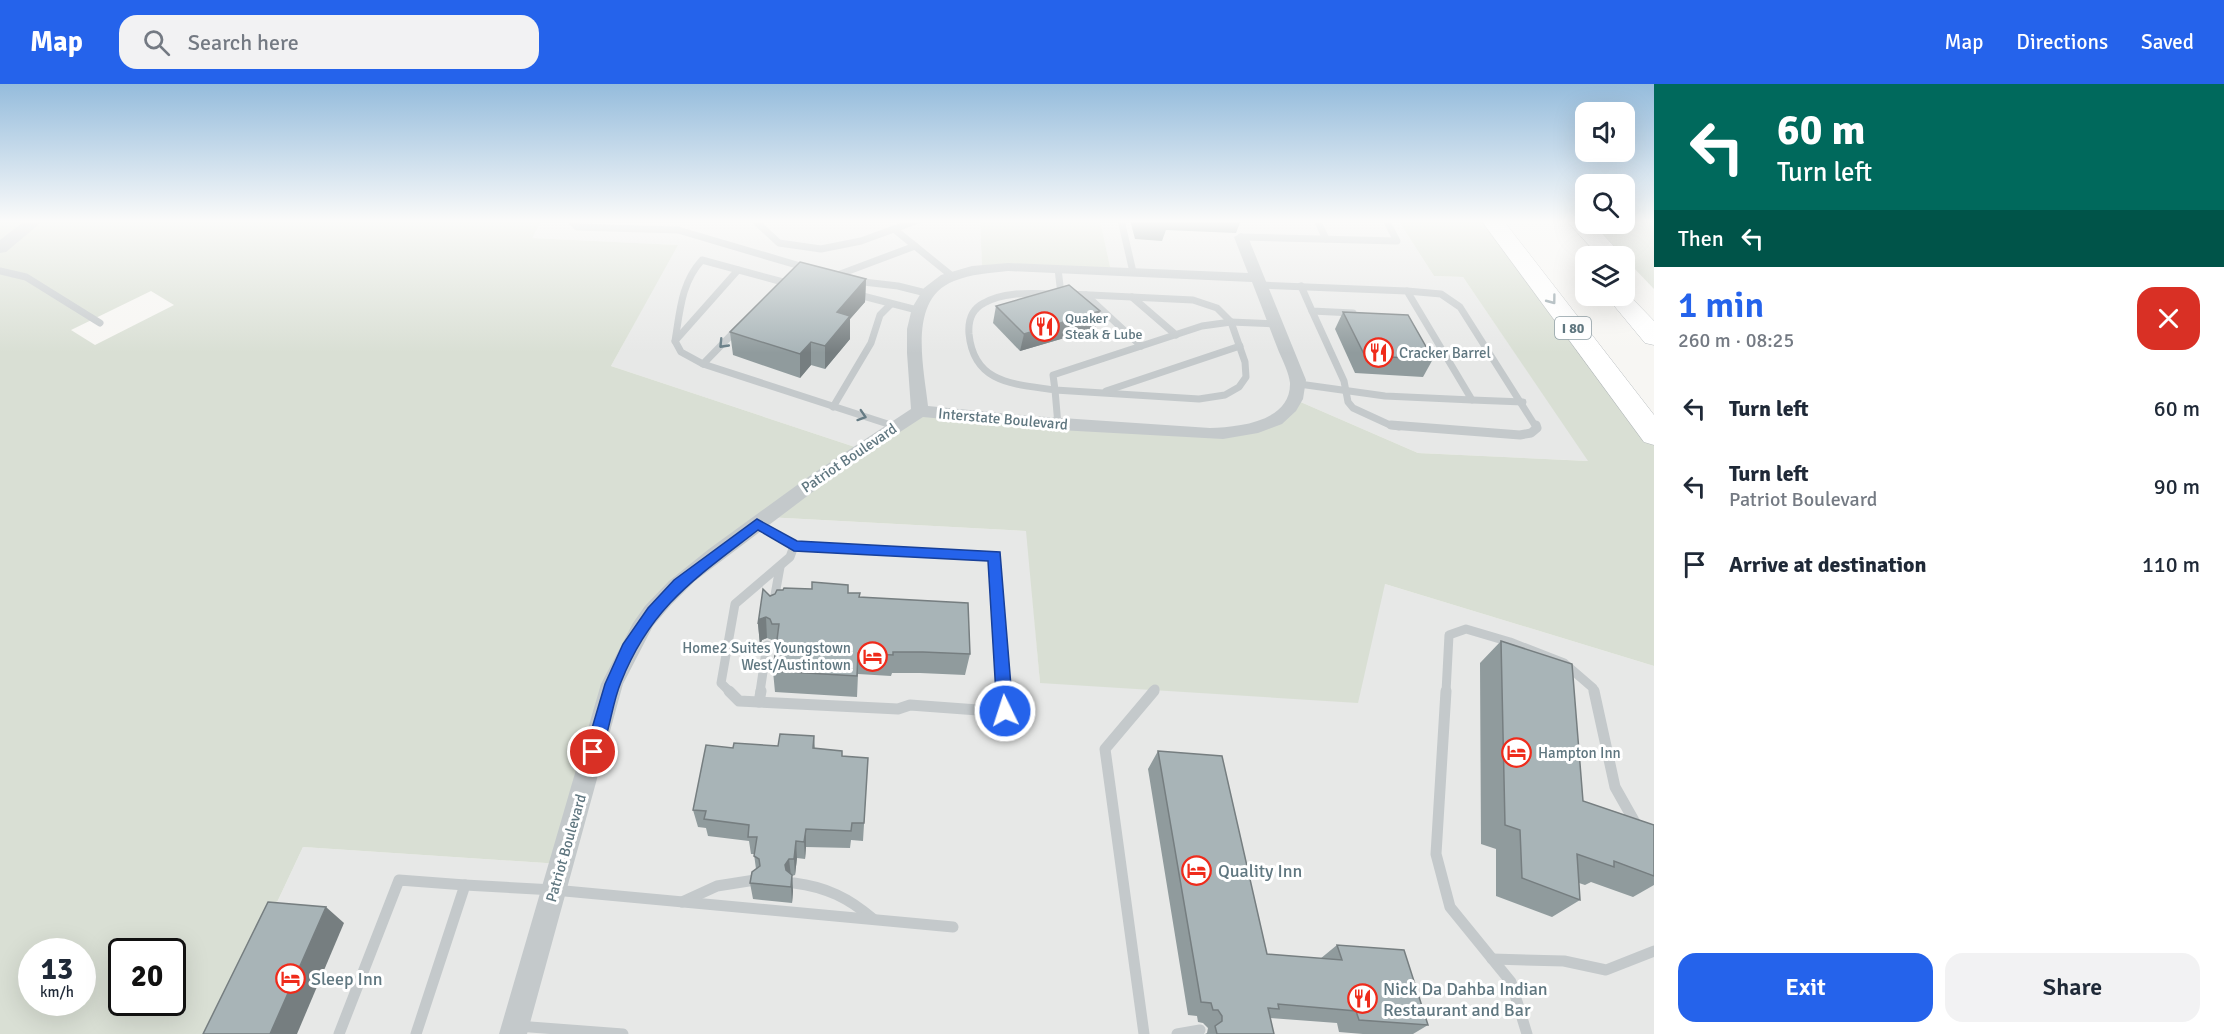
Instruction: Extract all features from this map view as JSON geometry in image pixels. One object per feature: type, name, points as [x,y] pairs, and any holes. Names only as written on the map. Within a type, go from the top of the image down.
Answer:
[{"type":"highway","name":"I 80","points":[[1525,264],[1654,435]]},
{"type":"highway","points":[[1635,293],[1654,303]]},
{"type":"highway","points":[[1635,304],[1654,337]]},
{"type":"street","points":[[1252,264],[1296,370],[1299,384]]},
{"type":"street","name":"Interstate Boulevard","points":[[1258,281],[1133,272],[994,267],[952,276],[937,283],[926,293],[917,310],[915,354],[920,411],[1058,425],[1211,434],[1251,430],[1282,416],[1296,400],[1299,384]]},
{"type":"street","name":"Patriot Boulevard","points":[[514,1030],[612,684],[628,649],[653,612],[679,584],[858,448],[920,411]]},
{"type":"lane","points":[[697,264],[691,270],[683,292],[675,341],[681,352],[704,364],[894,426]]},
{"type":"lane","points":[[718,264],[786,279],[775,291]]},
{"type":"lane","points":[[796,264],[812,269]]},
{"type":"lane","points":[[835,276],[866,264]]},
{"type":"lane","points":[[938,264],[952,276]]},
{"type":"lane","points":[[1131,264],[1133,272]]},
{"type":"lane","points":[[1058,269],[1061,294]]},
{"type":"lane","points":[[675,341],[738,270]]},
{"type":"lane","points":[[0,271],[26,277],[100,323]]},
{"type":"lane","points":[[824,272],[862,284],[898,286],[926,293]]},
{"type":"lane","points":[[1258,281],[1301,286],[1434,292],[1454,301],[1523,402],[1537,428],[1531,433],[1520,435],[1401,427],[1390,425],[1353,408],[1348,402],[1344,381],[1301,286]]},
{"type":"lane","points":[[1407,291],[1472,400]]},
{"type":"lane","points":[[846,292],[917,310]]},
{"type":"lane","points":[[1086,295],[1142,346]]},
{"type":"lane","points":[[1086,295],[1206,303],[1225,314],[1231,322],[1245,362],[1246,376],[1239,387],[1225,395],[1199,399],[1055,390],[1004,381],[990,376],[982,369],[975,358],[969,339],[969,320],[973,309],[984,301],[998,297],[1086,295]]},
{"type":"lane","points":[[1132,297],[1176,335]]},
{"type":"lane","points":[[833,406],[871,343],[880,315],[891,304]]},
{"type":"lane","points":[[1312,311],[1367,314]]},
{"type":"lane","points":[[1411,315],[1422,316]]},
{"type":"lane","points":[[1058,425],[1053,375],[1217,322],[1276,324]]},
{"type":"lane","points":[[704,364],[743,323]]},
{"type":"lane","points":[[1102,393],[1240,346]]},
{"type":"lane","points":[[1299,384],[1384,396],[1523,402]]},
{"type":"lane","points":[[757,524],[794,546],[995,556],[1005,711],[910,705],[898,709],[739,701],[721,683],[735,604],[780,567],[790,557],[794,546]]},
{"type":"lane","points":[[772,611],[780,567]]},
{"type":"lane","points":[[1527,1034],[1511,982],[1450,907],[1436,854],[1449,635],[1466,629],[1510,642],[1564,663],[1593,688],[1615,787],[1642,835]]},
{"type":"lane","points":[[759,702],[767,645]]},
{"type":"lane","points":[[1144,1034],[1105,749],[1155,689]]},
{"type":"lane","points":[[339,1034],[399,880],[554,890],[953,927]]},
{"type":"lane","points":[[682,902],[712,886],[730,881],[755,880]]},
{"type":"lane","points":[[794,883],[822,887],[840,894],[855,902],[873,920]]},
{"type":"lane","points":[[416,1034],[465,885]]},
{"type":"lane","points":[[1492,959],[1564,961],[1606,970],[1654,951]]},
{"type":"lane","points":[[514,1030],[623,1034]]},
{"type":"lane","points":[[1177,1034],[1200,1030]]},
{"type":"shaded area","points":[[0,264],[667,264],[611,366],[858,448],[920,411],[1013,422],[1251,430],[1296,400],[1418,453],[1588,461],[1463,277],[1434,276],[1426,264],[1525,264],[1654,435],[1654,666],[1385,584],[1358,703],[1040,683],[1026,531],[766,517],[638,632],[561,864],[303,847],[215,1034],[0,1034]],"holes":[[[151,291],[174,305],[95,345],[71,330]]]},
{"type":"shaded area","points":[[666,264],[982,264],[982,268],[1111,271],[1110,264],[1426,264],[1434,276],[1463,277],[1589,461],[1418,453],[1296,400],[1251,430],[858,448],[611,366]]},
{"type":"shaded area","points":[[982,264],[1110,264],[1111,271],[982,268]]},
{"type":"shaded area","points":[[1635,264],[1654,264],[1654,289],[1635,269]]},
{"type":"shaded area","points":[[766,517],[1027,531],[1040,683],[1385,584],[1654,666],[1654,1034],[215,1034],[303,847],[561,864],[638,632]]},
{"type":"building","points":[[798,264],[809,264],[866,279],[837,312],[850,316],[825,346],[811,342],[800,354],[730,332]]},
{"type":"building","points":[[1069,285],[1100,311],[1024,334],[996,306]]},
{"type":"building","points":[[1343,312],[1408,315],[1433,359],[1365,356]]},
{"type":"building","name":"Home2 Suites Youngstown West/Austintown","points":[[812,582],[848,585],[848,593],[860,593],[859,597],[968,603],[970,654],[858,653],[857,676],[773,671],[779,624],[772,624],[766,617],[760,619],[758,624],[763,589],[770,596],[784,588],[812,589]]},
{"type":"building","points":[[1501,641],[1572,664],[1583,801],[1654,825],[1654,876],[1614,861],[1614,867],[1577,854],[1580,900],[1522,878],[1520,830],[1505,825]]},
{"type":"building","points":[[780,734],[814,736],[813,748],[842,751],[842,756],[868,758],[864,823],[852,823],[851,831],[806,829],[804,842],[796,841],[794,859],[789,859],[785,865],[786,870],[792,875],[791,887],[750,883],[752,872],[760,866],[759,859],[754,856],[757,837],[748,837],[749,825],[704,819],[706,811],[693,810],[706,745],[733,748],[734,743],[778,746]]},
{"type":"building","points":[[1158,751],[1222,756],[1267,954],[1342,960],[1337,945],[1404,950],[1428,1025],[1359,1020],[1356,1011],[1278,1004],[1279,1009],[1268,1008],[1274,1034],[1217,1034],[1215,1026],[1222,1021],[1222,1016],[1218,1010],[1213,1010],[1211,1003],[1201,1002]]},
{"type":"building","points":[[268,902],[326,907],[270,1034],[203,1034]]},
{"type":"place","name":"Quaker Steak & Lube","points":[[1044,326]]},
{"type":"place","name":"Cracker Barrel","points":[[1378,353]]},
{"type":"place","name":"Home2 Suites Youngstown West/Austintown","points":[[872,657]]},
{"type":"place","name":"Hampton Inn","points":[[1517,753]]},
{"type":"place","name":"Quality Inn","points":[[1197,871]]},
{"type":"place","name":"Sleep Inn","points":[[290,979]]},
{"type":"place","name":"Nick Da Dahba Indian Restaurant and Bar","points":[[1362,999]]},
{"type":"route","points":[[593,752],[612,684],[638,632],[679,584],[757,524],[794,546],[995,556],[1005,711]]}]
